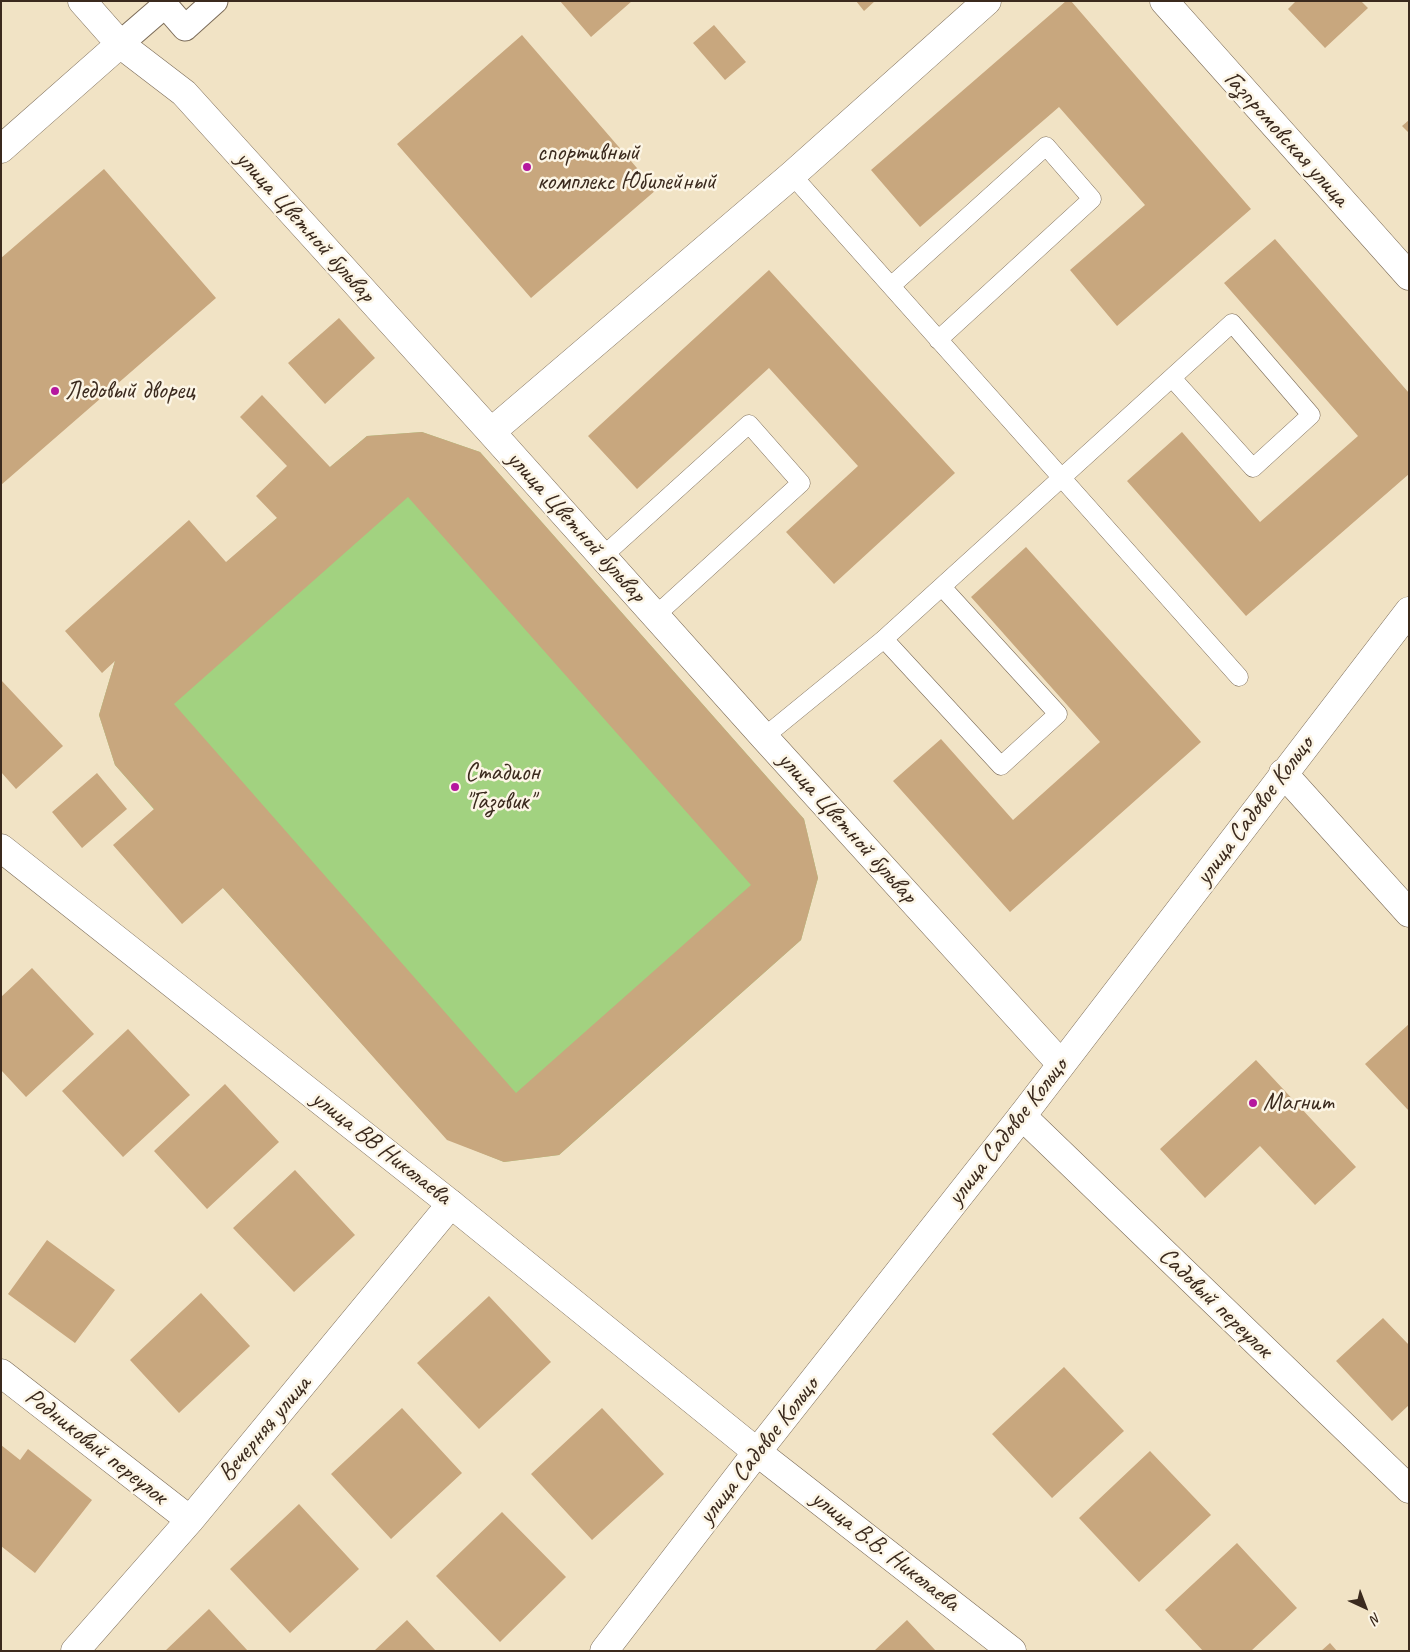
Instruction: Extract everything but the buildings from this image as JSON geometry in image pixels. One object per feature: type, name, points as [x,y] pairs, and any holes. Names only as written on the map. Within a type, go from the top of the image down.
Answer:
[{"type":"street","name":"улица Цветной бульвар","points":[[82,1],[120,44],[184,93],[1061,1064]]},
{"type":"street","points":[[1,149],[165,3],[185,28],[215,1]]},
{"type":"street","points":[[491,432],[792,176],[987,1]]},
{"type":"street","name":"Газпромовская улица","points":[[1164,1],[1409,276]]},
{"type":"street","name":"улица Садовое Кольцо","points":[[604,1651],[757,1452],[1022,1116],[1409,611]]},
{"type":"street","points":[[1283,773],[1409,913]]},
{"type":"street","name":"улица ВВ Николаева","points":[[1,848],[451,1204],[757,1452]]},
{"type":"street","name":"Садовый переулок","points":[[1022,1116],[1409,1489]]},
{"type":"street","name":"Вечерняя улица","points":[[75,1651],[190,1520],[451,1204]]},
{"type":"street","name":"Родниковый переулок","points":[[1,1373],[190,1520]]},
{"type":"street","name":"улица В.В. Николаева","points":[[757,1452],[1012,1651]]},
{"type":"lane","points":[[891,286],[1046,146],[1092,199],[938,340]]},
{"type":"lane","points":[[792,176],[1239,677]]},
{"type":"lane","points":[[764,737],[884,639],[1232,323],[1311,415],[1253,468],[1172,378]]},
{"type":"lane","points":[[602,557],[749,424],[801,483],[655,616]]},
{"type":"lane","points":[[884,639],[1001,766],[1058,714],[942,587]]},
{"type":"green space","name":"Стадион \"Газовик\"","points":[[422,432],[480,452],[804,819],[818,878],[801,940],[559,1155],[504,1162],[447,1139],[115,765],[99,715],[115,661],[277,518],[330,467],[367,436]]},
{"type":"place","name":"спортивный комплекс Юбилейный","points":[[527,167]]},
{"type":"place","name":"Ледовый дворец","points":[[55,391]]},
{"type":"place","name":"Стадион \"Газовик\"","points":[[455,787]]},
{"type":"place","name":"Магнит","points":[[1253,1103]]}]
